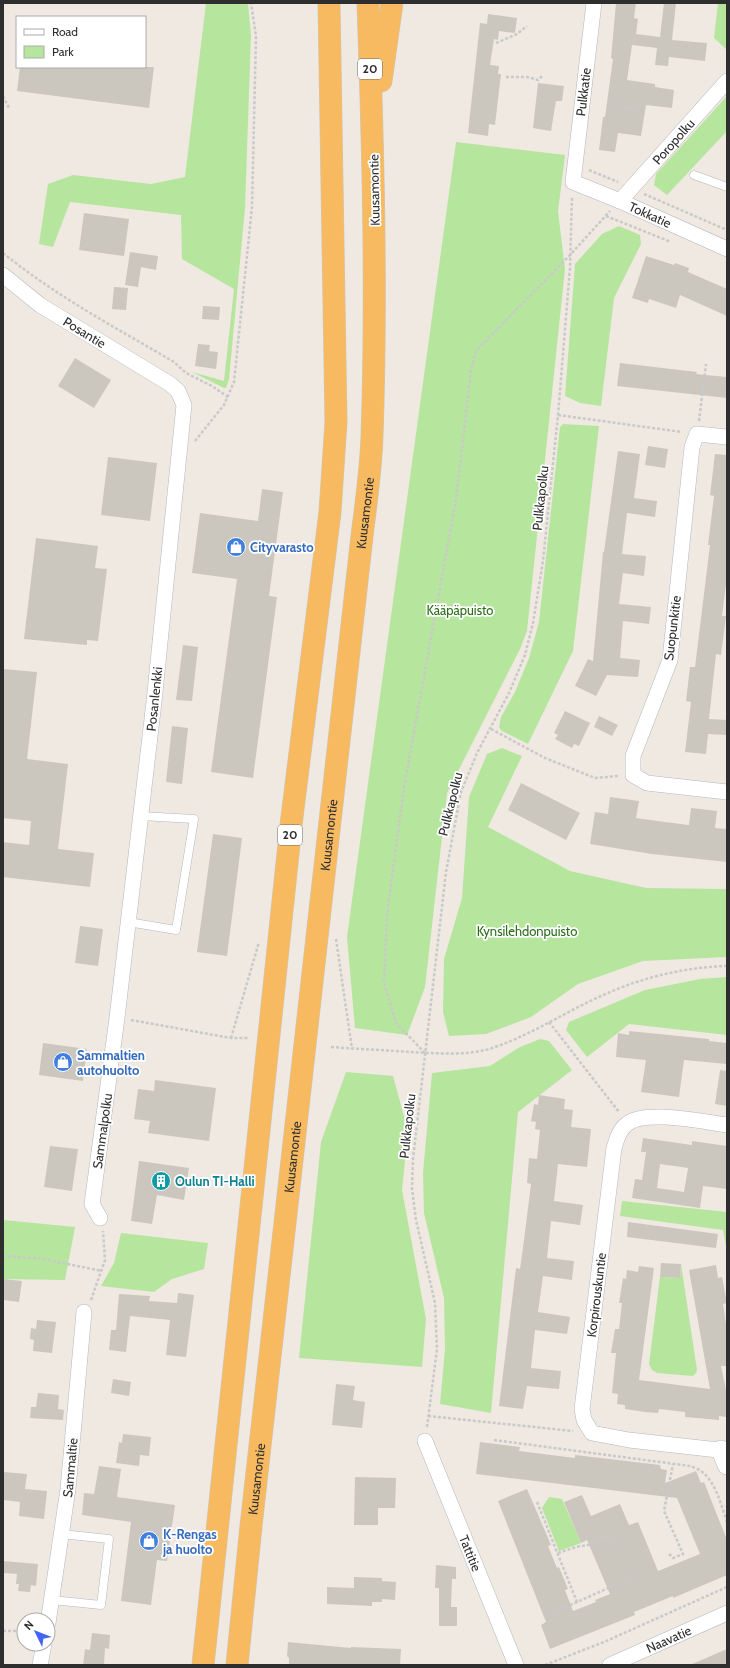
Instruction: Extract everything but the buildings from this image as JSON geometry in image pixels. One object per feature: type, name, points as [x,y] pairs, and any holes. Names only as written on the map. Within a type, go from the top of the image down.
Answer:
[{"type":"highway","points":[[323,3],[330,55]]},
{"type":"highway","name":"20","points":[[203,1665],[291,825],[330,512],[336,422],[329,3]]},
{"type":"highway","name":"Kuusamontie","points":[[237,1665],[251,1526],[372,438],[374,245],[373,136],[368,3]]},
{"type":"highway","points":[[373,136],[392,3]]},
{"type":"street","name":"Pulkkatie","points":[[573,182],[594,3]]},
{"type":"street","name":"Poropolku","points":[[620,201],[727,81]]},
{"type":"street","name":"Tokkatie","points":[[573,182],[620,201],[727,249]]},
{"type":"street","name":"Posantie","points":[[3,275],[40,305],[170,384]]},
{"type":"street","name":"Posanlenkki","points":[[117,1018],[154,702],[184,405],[178,391],[170,384]]},
{"type":"street","points":[[697,434],[727,437]]},
{"type":"street","name":"Suopunkitie","points":[[633,775],[633,756],[670,660],[692,447],[697,434]]},
{"type":"street","points":[[633,775],[647,783],[727,792]]},
{"type":"street","name":"Sammalpolku","points":[[100,1218],[92,1204],[117,1018]]},
{"type":"street","points":[[627,1123],[643,1118],[659,1116],[727,1125]]},
{"type":"street","name":"Korpirouskuntie","points":[[592,1433],[584,1420],[582,1409],[614,1148],[618,1135],[627,1123]]},
{"type":"street","name":"Sammaltie","points":[[50,1612],[70,1465],[84,1312]]},
{"type":"street","points":[[592,1433],[725,1455]]},
{"type":"street","name":"Tattitie","points":[[425,1441],[516,1665]]},
{"type":"street","name":"Naavatie","points":[[610,1665],[727,1613]]},
{"type":"street","points":[[40,1665],[42,1652]]},
{"type":"lane","points":[[694,175],[727,187]]},
{"type":"lane","points":[[128,922],[176,930],[194,819],[141,816]]},
{"type":"lane","points":[[52,1600],[102,1605],[109,1540],[61,1534]]},
{"type":"path","points":[[193,443],[228,397],[234,382],[252,207],[256,36],[251,3]]},
{"type":"path","points":[[496,43],[517,34],[527,26]]},
{"type":"path","points":[[506,77],[527,77],[538,80],[542,76]]},
{"type":"path","points":[[3,96],[9,108]]},
{"type":"path","points":[[619,110],[624,107],[641,108],[646,105]]},
{"type":"path","points":[[576,165],[727,230]]},
{"type":"path","name":"Pulkkapolku","points":[[425,1441],[437,1349],[435,1303],[421,1243],[412,1190],[413,1159],[446,872],[454,821],[467,773],[510,694],[525,655],[533,623],[543,561],[558,415],[570,268],[573,182]]},
{"type":"path","points":[[425,1053],[396,1023],[384,982],[387,914],[404,787],[456,499],[471,370],[476,351],[570,255],[620,201]]},
{"type":"path","points":[[606,216],[678,245]]},
{"type":"path","points":[[3,253],[26,272],[58,293],[174,362],[186,374],[212,386],[228,397]]},
{"type":"path","points":[[558,415],[697,434],[706,364]]},
{"type":"path","points":[[491,729],[545,758],[595,778],[633,775]]},
{"type":"path","points":[[336,938],[352,1049]]},
{"type":"path","points":[[231,1038],[260,941]]},
{"type":"path","points":[[331,1047],[425,1053],[456,1053],[487,1049],[514,1040],[601,996],[636,982],[665,974],[727,966]]},
{"type":"path","points":[[117,1018],[231,1038],[249,1038]]},
{"type":"path","points":[[549,1022],[627,1123]]},
{"type":"path","points":[[84,1312],[93,1297],[105,1260],[104,1237],[100,1218]]},
{"type":"path","points":[[3,1256],[43,1259],[102,1271]]},
{"type":"path","points":[[428,1416],[592,1433]]},
{"type":"path","points":[[494,1440],[690,1466],[700,1470],[708,1478],[727,1522]]},
{"type":"path","points":[[669,1554],[674,1558],[683,1554],[664,1511],[673,1464]]},
{"type":"path","points":[[537,1502],[577,1602]]},
{"type":"path","points":[[558,1553],[588,1545],[608,1536],[618,1541]]},
{"type":"path","points":[[547,1615],[633,1577]]},
{"type":"path","points":[[546,1665],[604,1642],[727,1587]]},
{"type":"path","points":[[3,1631],[16,1632]]},
{"type":"green space","points":[[206,3],[248,3],[251,35],[245,208],[229,379],[226,388],[192,372],[224,381],[234,289],[182,259],[181,215],[70,202],[53,247],[39,244],[48,184],[73,175],[151,184],[185,177]]},
{"type":"green space","points":[[718,3],[727,3],[727,50],[714,38]]},
{"type":"green space","points":[[727,96],[727,131],[667,195],[654,185],[656,174]]},
{"type":"green space","name":"Kääpäpuisto","points":[[456,142],[565,155],[558,211],[565,269],[527,631],[520,649],[447,793],[425,987],[407,1035],[355,1028],[347,937]]},
{"type":"green space","points":[[619,226],[640,235],[641,244],[614,298],[601,406],[580,403],[565,396],[575,264],[602,234]]},
{"type":"green space","points":[[563,424],[599,426],[573,651],[528,744],[502,731],[499,727],[501,717],[515,692],[529,658],[539,622],[560,427]]},
{"type":"green space","name":"Kynsilehdonpuisto","points":[[502,748],[522,756],[488,827],[570,871],[646,888],[727,889],[727,957],[643,961],[578,984],[531,1017],[486,1034],[449,1036],[443,1012],[444,959],[462,898],[469,797],[487,754]]},
{"type":"green space","points":[[727,977],[727,1035],[629,1024],[587,1057],[566,1030],[569,1022],[645,990],[700,979]]},
{"type":"green space","points":[[540,1039],[549,1041],[572,1070],[518,1112],[491,1413],[440,1404],[445,1349],[444,1298],[424,1213],[423,1173],[432,1073],[490,1066],[520,1047]]},
{"type":"green space","points":[[346,1072],[393,1076],[408,1131],[402,1190],[426,1319],[422,1367],[299,1358],[321,1142]]},
{"type":"green space","points":[[622,1201],[727,1212],[727,1251],[723,1230],[620,1216]]},
{"type":"green space","points":[[3,1220],[75,1227],[65,1280],[3,1279]]},
{"type":"green space","points":[[121,1233],[208,1243],[204,1269],[172,1279],[154,1292],[101,1286],[114,1263]]},
{"type":"green space","points":[[681,1264],[697,1370],[693,1376],[657,1373],[652,1370],[649,1364],[660,1277],[680,1278]]},
{"type":"green space","points":[[549,1497],[562,1499],[581,1543],[559,1551],[542,1508]]},
{"type":"place","name":"Cityvarasto","points":[[236,547]]},
{"type":"place","name":"Sammaltien autohuolto","points":[[63,1062]]},
{"type":"place","name":"Oulun TI-Halli","points":[[161,1181]]},
{"type":"place","name":"K-Rengas ja huolto","points":[[149,1541]]}]
